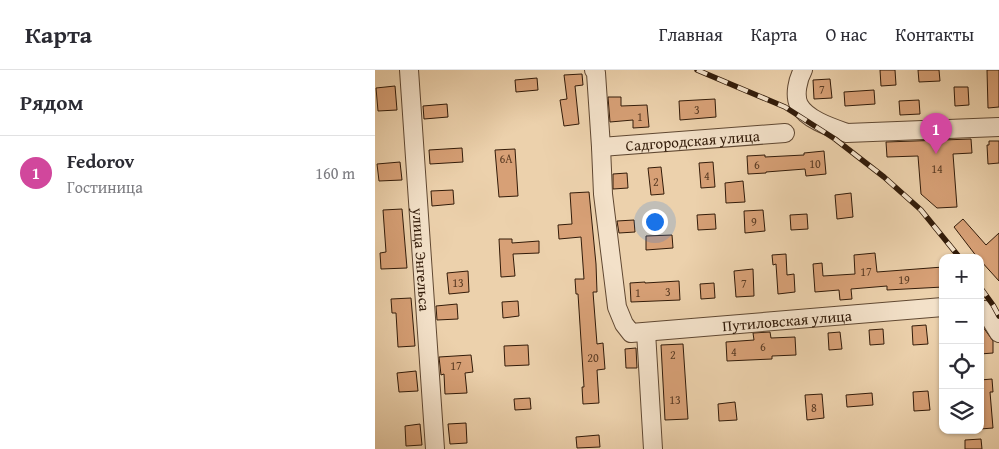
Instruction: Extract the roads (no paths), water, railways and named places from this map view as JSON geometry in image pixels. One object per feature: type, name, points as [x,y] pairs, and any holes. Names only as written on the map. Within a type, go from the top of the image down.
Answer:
[{"type":"street","name":"улица Энгельса","points":[[409,70],[435,449]]},
{"type":"street","points":[[594,70],[596,73],[603,194],[617,307],[624,324],[639,333],[653,449]]},
{"type":"street","points":[[803,70],[797,92],[798,104],[818,122],[847,133],[999,127]]},
{"type":"street","name":"Садгородская улица","points":[[601,147],[785,133]]},
{"type":"street","name":"Путиловская улица","points":[[639,333],[939,307]]},
{"type":"street","points":[[984,310],[999,333]]},
{"type":"railway","points":[[697,70],[785,107],[835,139],[884,177],[921,210],[957,254]]},
{"type":"railway","points":[[984,293],[999,316]]},
{"type":"place","name":"Fedorov","points":[[936,154]]}]
